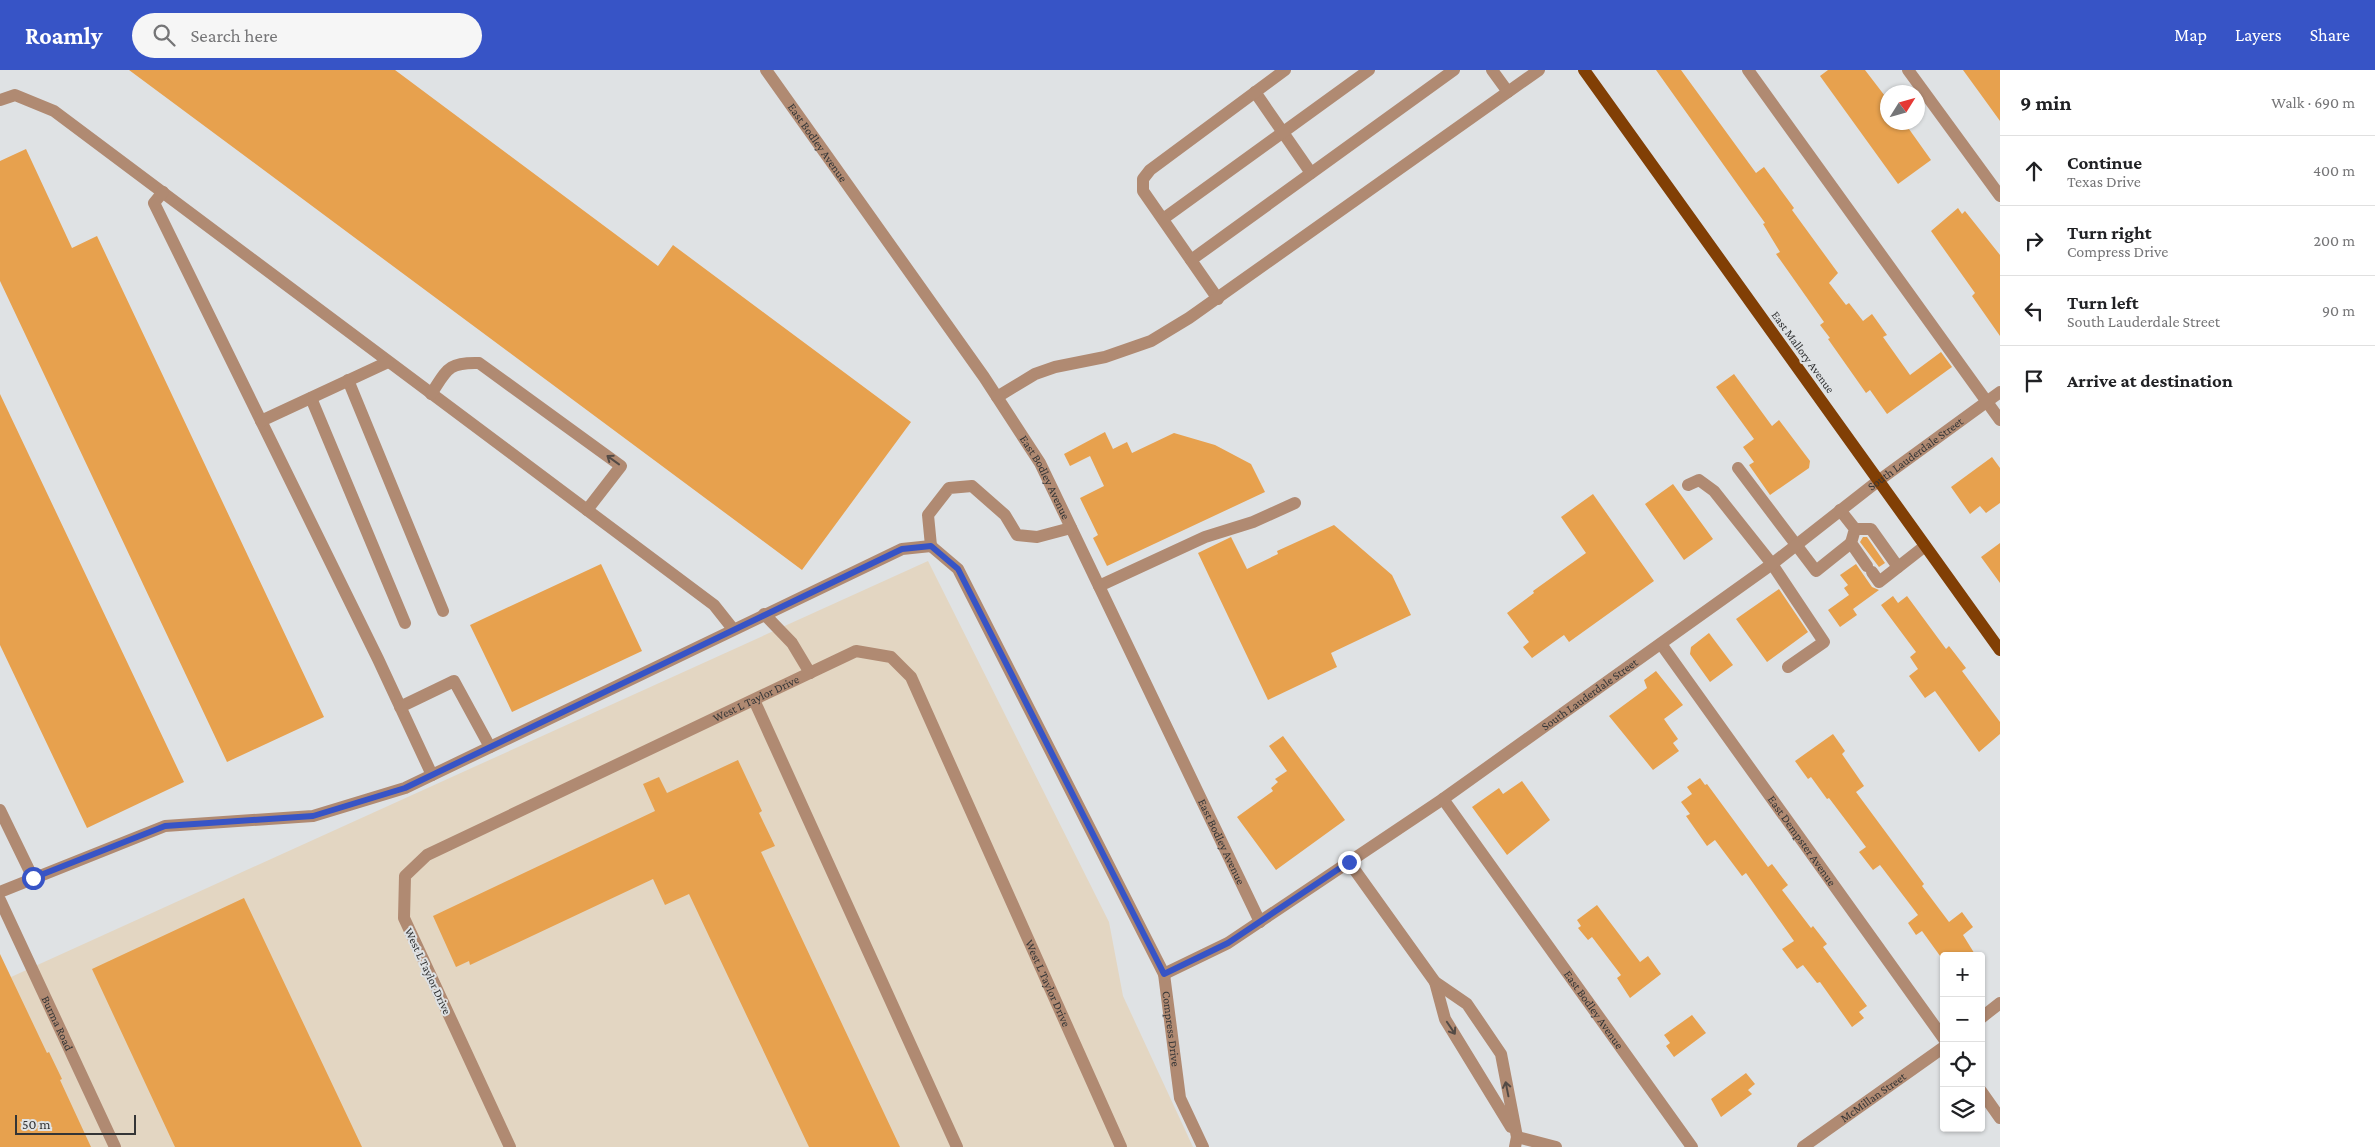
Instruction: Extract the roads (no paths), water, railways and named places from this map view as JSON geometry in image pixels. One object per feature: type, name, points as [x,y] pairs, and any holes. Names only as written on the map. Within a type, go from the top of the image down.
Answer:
[{"type":"main road","name":"East Mallory Avenue","points":[[1584,70],[2000,650]]},
{"type":"street","name":"East Bodley Avenue","points":[[766,70],[997,397],[1040,463],[1260,922]]},
{"type":"street","points":[[1218,299],[1143,190],[1143,179],[1150,170],[1285,70]]},
{"type":"street","points":[[1163,219],[1369,70]]},
{"type":"street","points":[[1191,260],[1454,70]]},
{"type":"street","points":[[1492,70],[1508,92]]},
{"type":"street","points":[[997,397],[1035,374],[1055,367],[1105,357],[1150,341],[1218,299],[1539,70]]},
{"type":"street","points":[[1748,70],[2000,420]]},
{"type":"street","points":[[1908,70],[2000,196]]},
{"type":"street","points":[[1254,92],[1311,173]]},
{"type":"street","points":[[0,100],[15,95],[54,111],[714,605],[733,629]]},
{"type":"street","points":[[163,192],[154,203],[432,775]]},
{"type":"street","points":[[261,421],[388,362]]},
{"type":"street","points":[[431,394],[450,366],[464,362],[479,362],[621,466],[587,510]]},
{"type":"street","points":[[348,380],[443,611]]},
{"type":"street","name":"South Lauderdale Street","points":[[1164,974],[1228,943],[1443,799],[1772,564],[1878,481],[2000,392]]},
{"type":"street","points":[[310,398],[405,623]]},
{"type":"street","points":[[1738,468],[1816,571],[1851,543],[1854,530],[1840,510]]},
{"type":"street","points":[[1688,485],[1699,480],[1714,491],[1772,564],[1824,642],[1788,666]]},
{"type":"street","points":[[0,892],[165,826],[313,816],[405,788],[902,549],[931,546],[928,515],[949,488],[972,486],[1005,515],[1017,535],[1037,537],[1071,528]]},
{"type":"street","points":[[1099,586],[1206,537],[1253,522],[1295,503]]},
{"type":"street","points":[[1854,530],[1871,529],[1898,567]]},
{"type":"street","points":[[1851,543],[1879,582],[1925,546]]},
{"type":"street","name":"Compress Drive","points":[[931,546],[958,569],[1164,974],[1180,1098],[1203,1147]]},
{"type":"street","points":[[764,614],[792,643],[810,673]]},
{"type":"street","name":"East Dempster Avenue","points":[[1661,644],[1940,1033]]},
{"type":"street","name":"West L Taylor Drive","points":[[510,1147],[404,918],[405,876],[427,855],[856,651],[891,657],[911,677],[1121,1147]]},
{"type":"street","points":[[400,707],[454,681],[490,747]]},
{"type":"street","points":[[754,700],[957,1147]]},
{"type":"street","name":"East Bodley Avenue","points":[[1443,799],[1692,1147]]},
{"type":"street","points":[[0,810],[33,878]]},
{"type":"street","points":[[1349,862],[1435,982],[1445,1019],[1517,1144]]},
{"type":"street","name":"Burma Road","points":[[0,900],[115,1147]]},
{"type":"street","points":[[1435,982],[1468,1004],[1500,1054],[1517,1144]]},
{"type":"street","points":[[1985,1015],[2000,1003]]},
{"type":"street","name":"McMillan Street","points":[[1803,1147],[1940,1050]]},
{"type":"street","points":[[1985,1097],[2000,1118]]},
{"type":"street","points":[[1517,1144],[1556,1147]]}]
